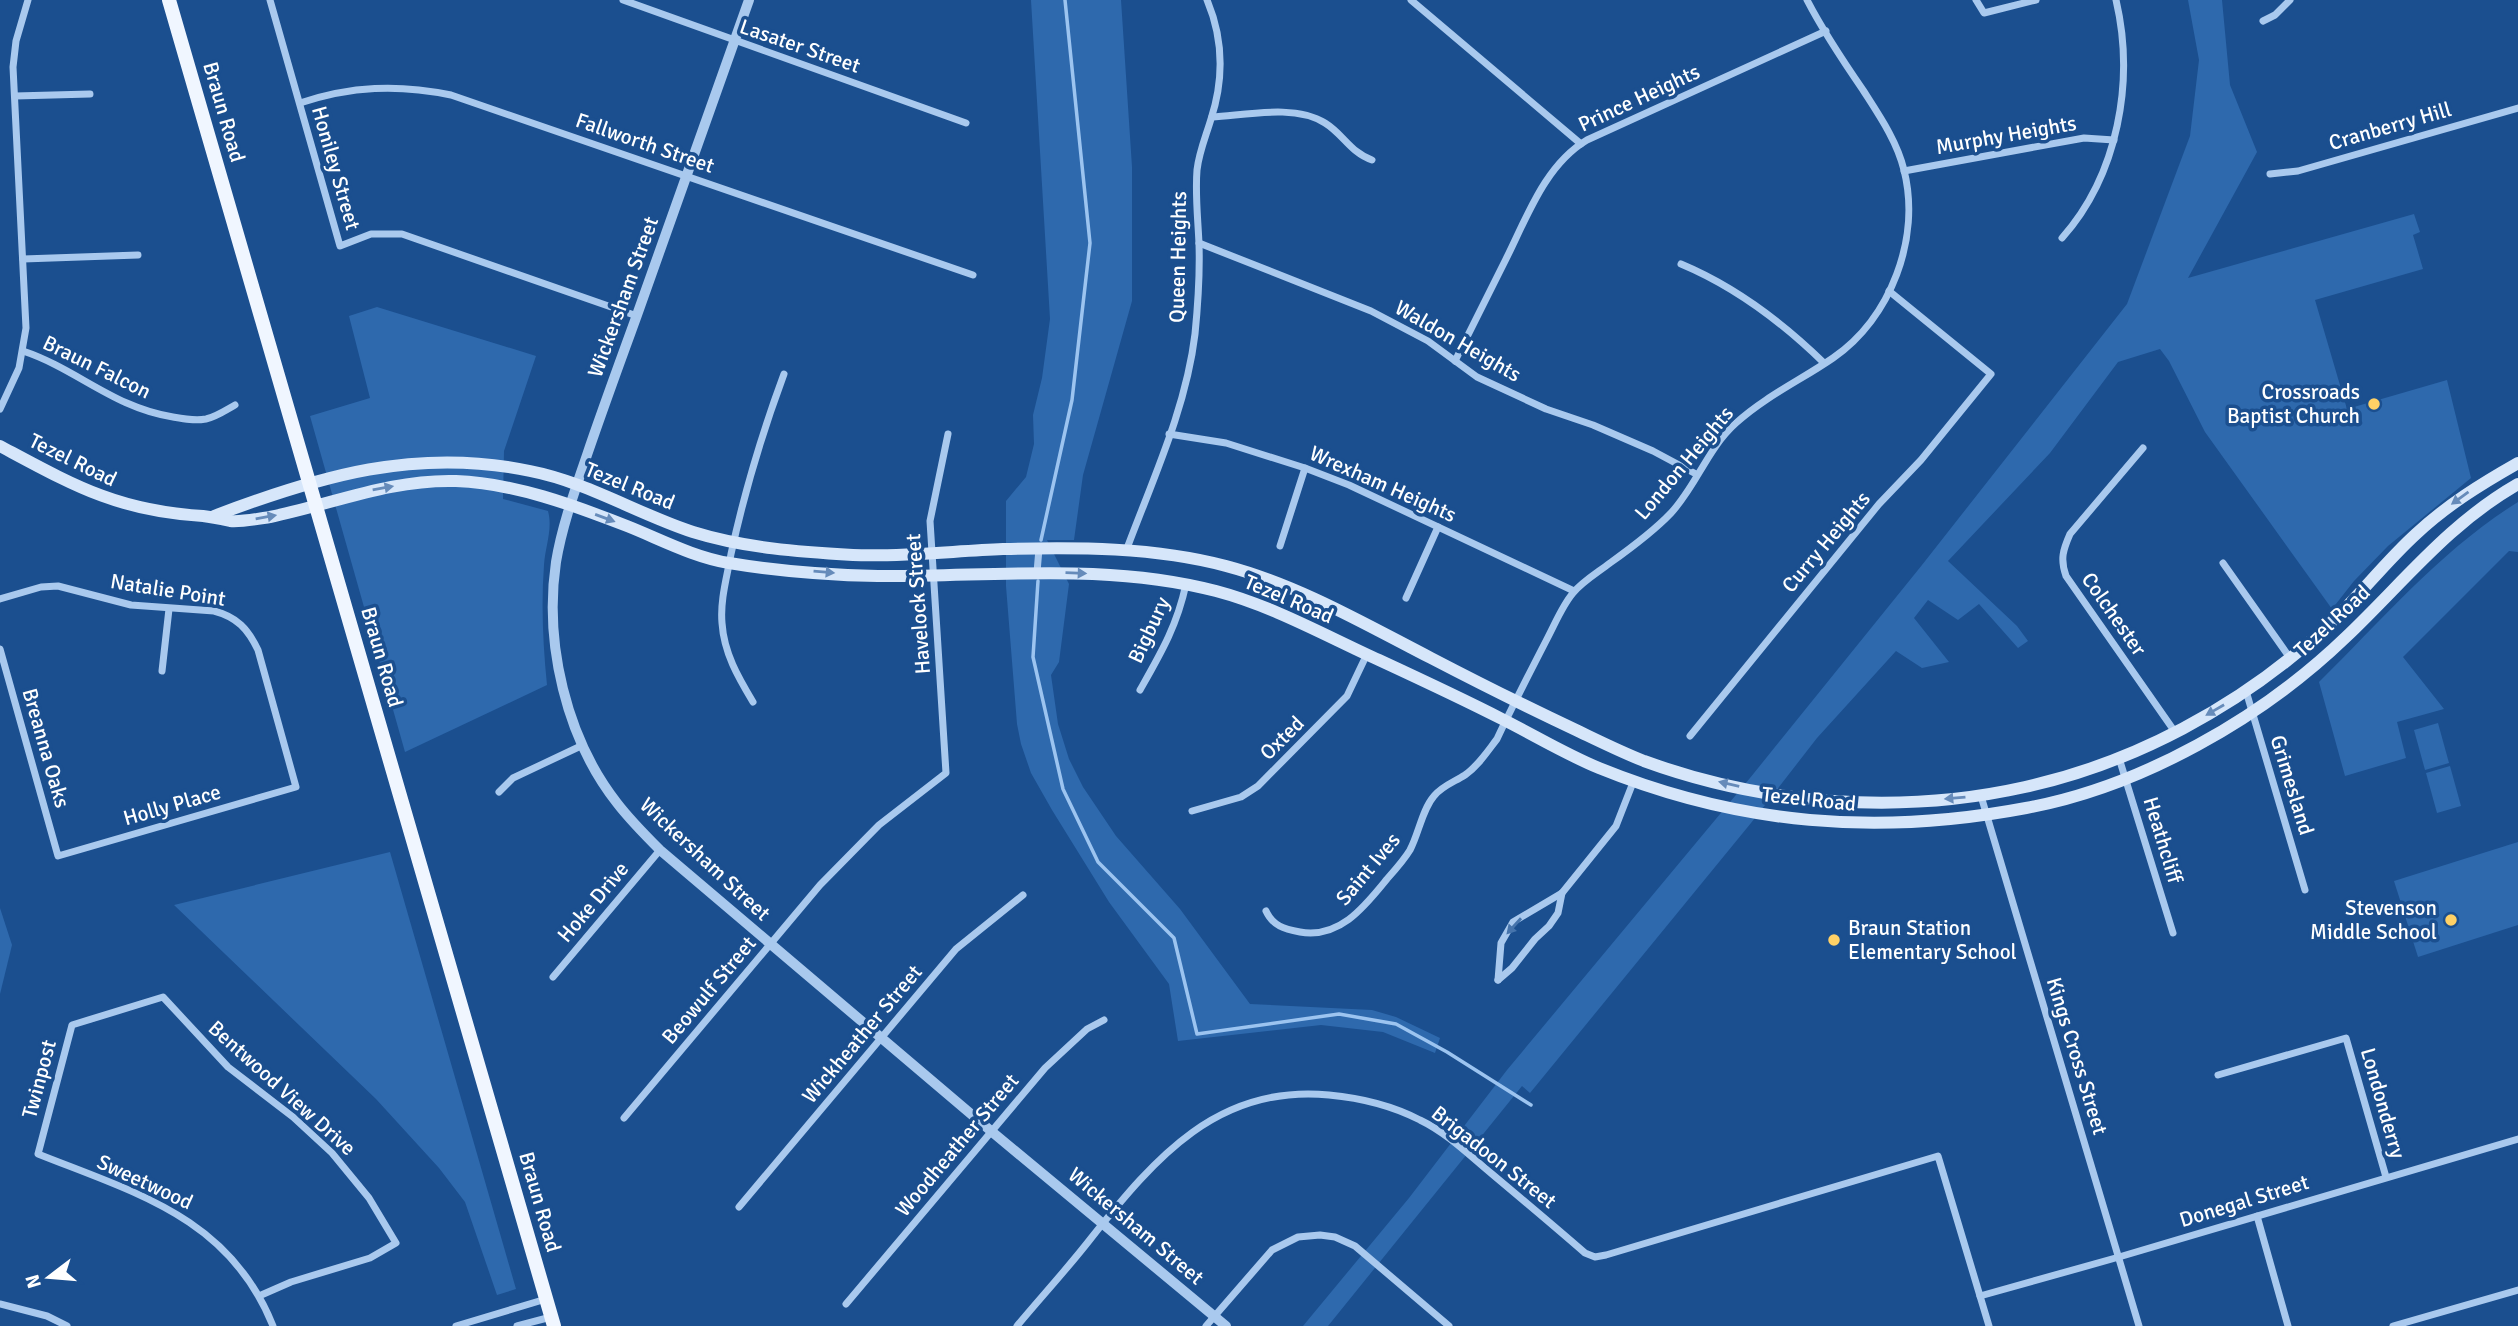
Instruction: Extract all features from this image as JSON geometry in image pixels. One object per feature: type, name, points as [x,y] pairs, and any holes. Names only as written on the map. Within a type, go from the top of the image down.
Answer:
[{"type":"main road","name":"Braun Road","points":[[169,0],[552,1322]]},
{"type":"main road","name":"Tezel Road","points":[[0,446],[89,493],[119,503],[179,515],[214,516],[232,522],[261,519],[369,490],[402,484],[463,481],[527,492],[670,545],[730,563],[849,575],[1037,572],[1123,575],[1186,584],[1224,593],[1307,626],[1598,767],[1634,780],[1690,800],[1753,813],[1806,821],[1857,824],[1898,824],[1987,814],[2054,802],[2126,778],[2192,748],[2252,711],[2320,661],[2450,532],[2518,484]]},
{"type":"main road","name":"Tezel Road","points":[[214,516],[310,482],[368,468],[444,461],[534,471],[577,484],[693,532],[734,542],[857,555],[1039,549],[1126,551],[1227,566],[1335,609],[1515,701],[1640,759],[1704,779],[1780,796],[1848,803],[1902,803],[1981,796],[2053,780],[2119,758],[2175,732],[2246,691],[2290,658],[2347,607],[2417,533],[2459,498],[2518,463]]},
{"type":"street","points":[[0,409],[12,386],[23,351],[26,328],[13,67],[16,41],[28,0]]},
{"type":"street","name":"Honiley Street","points":[[270,0],[340,247],[371,234],[402,234],[637,316]]},
{"type":"street","name":"Lasater Street","points":[[623,0],[966,123]]},
{"type":"street","name":"Wickersham Street","points":[[749,0],[577,484],[556,562],[554,626],[560,676],[573,723],[596,770],[616,802],[660,850],[1226,1326]]},
{"type":"street","name":"Queen Heights","points":[[1126,551],[1169,434],[1184,386],[1194,337],[1199,287],[1196,216],[1198,167],[1217,97],[1221,63],[1217,29],[1207,0]]},
{"type":"street","points":[[1410,0],[1581,144]]},
{"type":"street","name":"London Heights","points":[[1515,701],[1574,592],[1671,513],[1718,442],[1750,411],[1848,346],[1889,291],[1900,266],[1907,230],[1908,202],[1899,153],[1882,120],[1807,0]]},
{"type":"street","points":[[1976,0],[1984,13],[2036,0]]},
{"type":"street","points":[[2062,238],[2078,220],[2094,193],[2113,140],[2121,105],[2123,45],[2116,0]]},
{"type":"street","points":[[2263,21],[2275,15],[2290,0]]},
{"type":"street","name":"Prince Heights","points":[[1455,361],[1551,174],[1581,144],[1826,31]]},
{"type":"street","name":"Fallworth Street","points":[[300,103],[362,88],[426,89],[470,101],[974,275]]},
{"type":"street","points":[[15,96],[90,94]]},
{"type":"street","name":"Cranberry Hill","points":[[2270,174],[2298,171],[2518,108]]},
{"type":"street","points":[[1212,117],[1293,112],[1307,114],[1326,123],[1354,151],[1372,160]]},
{"type":"street","name":"Murphy Heights","points":[[1904,171],[2084,138],[2113,140]]},
{"type":"street","name":"Waldon Heights","points":[[1199,243],[1371,311],[1404,327],[1477,377],[1521,398],[1653,451],[1696,474]]},
{"type":"street","points":[[23,259],[138,255]]},
{"type":"street","points":[[1681,264],[1728,287],[1763,309],[1796,335],[1824,363]]},
{"type":"street","name":"Curry Heights","points":[[1690,736],[1879,504],[1921,460],[1991,374],[1889,291]]},
{"type":"street","name":"Braun Falcon","points":[[23,351],[42,358],[114,399],[153,414],[191,420],[208,419],[235,405]]},
{"type":"street","points":[[752,702],[732,665],[722,625],[723,592],[748,479],[784,374]]},
{"type":"street","name":"Wrexham Heights","points":[[1169,434],[1226,443],[1349,485],[1574,592]]},
{"type":"street","name":"Havelock Street","points":[[946,773],[931,509],[948,435]]},
{"type":"street","name":"Colchester","points":[[2143,448],[2070,534],[2063,550],[2063,566],[2066,576],[2175,732]]},
{"type":"street","points":[[1280,546],[1305,468]]},
{"type":"street","points":[[1406,598],[1438,527]]},
{"type":"street","points":[[1037,572],[1039,549]]},
{"type":"street","points":[[2223,563],[2290,658]]},
{"type":"street","name":"Bigbury","points":[[1140,690],[1174,630],[1186,584]]},
{"type":"street","name":"Natalie Point","points":[[0,598],[41,587],[58,586],[131,605],[214,611],[240,623],[251,635],[258,650],[296,787]]},
{"type":"street","points":[[162,671],[169,609]]},
{"type":"street","name":"Breanna Oaks","points":[[0,649],[58,856]]},
{"type":"street","name":"Oxted","points":[[1192,811],[1241,797],[1258,786],[1347,696],[1367,654]]},
{"type":"street","name":"Grimesland","points":[[2246,691],[2305,890]]},
{"type":"street","name":"Saint Ives","points":[[1266,911],[1277,926],[1303,933],[1322,931],[1351,919],[1363,909],[1408,853],[1432,798],[1483,758],[1515,701]]},
{"type":"street","points":[[499,792],[513,778],[583,745]]},
{"type":"street","name":"Heathcliff","points":[[2119,758],[2173,933]]},
{"type":"street","name":"Beowulf Street","points":[[624,1118],[820,885],[879,825],[946,773]]},
{"type":"street","points":[[1562,893],[1558,913],[1549,926],[1498,981],[1501,943],[1513,922],[1562,893],[1616,827],[1634,780]]},
{"type":"street","name":"Holly Place","points":[[58,856],[296,787]]},
{"type":"street","name":"Kings Cross Street","points":[[1981,796],[2138,1326]]},
{"type":"street","name":"Hoke Drive","points":[[553,977],[660,850]]},
{"type":"street","name":"Wickheather Street","points":[[739,1207],[956,950],[1023,895]]},
{"type":"street","name":"Twinpost","points":[[38,1154],[72,1025],[163,997]]},
{"type":"street","name":"Bentwood View Drive","points":[[163,997],[228,1067],[293,1117],[332,1153],[369,1198],[396,1243],[370,1258],[291,1282],[259,1296]]},
{"type":"street","name":"Woodheather Street","points":[[845,1304],[1064,1049],[1087,1029],[1104,1020]]},
{"type":"street","name":"Londonderry","points":[[2218,1075],[2346,1038],[2386,1177]]},
{"type":"street","name":"Brigadoon Street","points":[[1017,1326],[1166,1152],[1205,1122],[1250,1102],[1308,1093],[1374,1102],[1421,1120],[1460,1147],[1585,1253],[1595,1257],[1938,1156],[1980,1296]]},
{"type":"street","name":"Donegal Street","points":[[1980,1296],[2119,1258],[2518,1139]]},
{"type":"street","name":"Sweetwood","points":[[38,1154],[143,1196],[185,1218],[228,1255],[259,1296],[273,1326]]},
{"type":"street","points":[[2257,1216],[2288,1326]]},
{"type":"street","points":[[1206,1326],[1272,1250],[1298,1237],[1320,1235],[1335,1237],[1354,1246],[1449,1326]]},
{"type":"street","points":[[2393,1326],[2518,1290]]},
{"type":"street","points":[[1980,1296],[1989,1326]]},
{"type":"street","points":[[456,1326],[546,1299]]},
{"type":"street","points":[[0,1304],[47,1316],[67,1326]]},
{"type":"street","points":[[517,1326],[552,1322]]},
{"type":"shaded area","points":[[1031,0],[1121,0],[1132,167],[1132,301],[1083,475],[1074,540],[1047,540],[1069,584],[1059,662],[1051,675],[1058,724],[1069,759],[1083,787],[1116,836],[1180,909],[1250,1004],[1372,1010],[1396,1017],[1440,1038],[1435,1053],[1383,1032],[1321,1025],[1178,1041],[1169,984],[1109,902],[1031,773],[1017,724],[1006,586],[1006,501],[1026,477],[1034,444],[1033,415],[1042,378],[1050,319]]},
{"type":"shaded area","points":[[2188,0],[2222,0],[2230,85],[2257,152],[2188,278],[2414,214],[2420,232],[2413,235],[2423,269],[2315,300],[2347,409],[2447,380],[2471,478],[2388,546],[2354,581],[2332,609],[2205,432],[2169,361],[2160,349],[2118,362],[2050,453],[1948,561],[2017,626],[2028,641],[2018,648],[1979,604],[1958,620],[1928,600],[1914,618],[1949,662],[1922,668],[1896,651],[1817,738],[1751,823],[1530,1093],[1522,1086],[1328,1326],[1303,1326],[1409,1198],[1507,1070],[1750,778],[1922,565],[2127,304],[2190,136],[2199,60]]},
{"type":"shaded area","points":[[377,307],[536,356],[504,451],[503,499],[548,511],[549,518],[543,595],[547,685],[405,752],[310,416],[370,398],[349,316]]},
{"type":"shaded area","points":[[2518,502],[2518,552],[2509,551],[2403,657],[2444,709],[2397,722],[2406,758],[2345,776],[2319,682],[2438,563]]},
{"type":"shaded area","points":[[2438,723],[2449,763],[2425,770],[2414,730]]},
{"type":"shaded area","points":[[2450,766],[2461,806],[2437,813],[2426,773]]},
{"type":"shaded area","points":[[2518,842],[2518,925],[2418,957],[2394,881]]},
{"type":"shaded area","points":[[390,852],[516,1289],[497,1295],[465,1202],[439,1168],[376,1099],[174,905]]},
{"type":"shaded area","points":[[0,908],[12,945],[0,994]]},
{"type":"waterway","points":[[1041,540],[1072,400],[1090,243],[1065,0]]},
{"type":"waterway","points":[[1038,581],[1033,657],[1063,789],[1098,862],[1174,938],[1197,1034],[1339,1014],[1396,1024],[1447,1052],[1531,1105]]},
{"type":"place","name":"Crossroads Baptist Church","points":[[2374,404]]},
{"type":"place","name":"Stevenson Middle School","points":[[2451,920]]},
{"type":"place","name":"Braun Station Elementary School","points":[[1834,940]]}]
